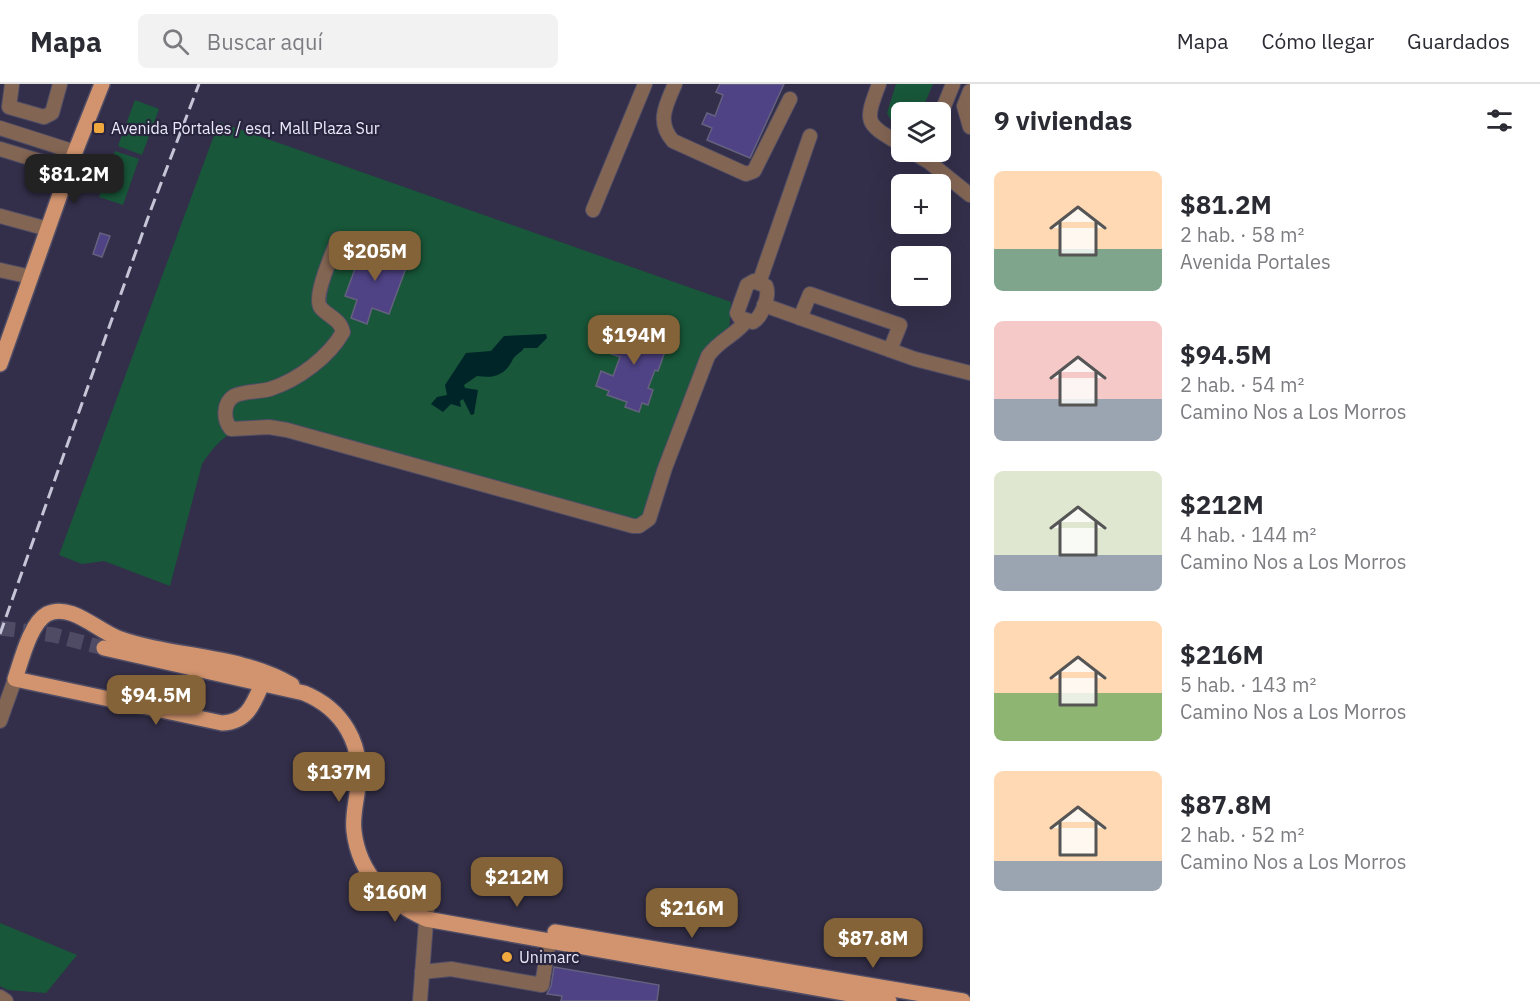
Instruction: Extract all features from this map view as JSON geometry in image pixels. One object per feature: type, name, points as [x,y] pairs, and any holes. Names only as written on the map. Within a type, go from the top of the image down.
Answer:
[{"type":"main road","points":[[0,364],[75,152],[102,84]]},
{"type":"main road","points":[[261,684],[246,715],[237,720],[222,723],[15,679],[35,625],[45,615],[56,611],[79,617],[122,640],[255,669],[281,679],[333,711],[351,735],[357,752],[359,773],[353,819],[356,841],[369,873],[386,893],[427,914],[549,941],[829,985],[963,1001]]},
{"type":"main road","points":[[104,648],[304,693]]},
{"type":"main road","points":[[427,914],[829,985],[889,1001]]},
{"type":"street","points":[[12,84],[9,107],[44,117],[52,113],[60,84]]},
{"type":"street","points":[[593,210],[645,84]]},
{"type":"street","points":[[675,84],[662,115],[667,135],[673,141],[746,174],[754,171],[790,99]]},
{"type":"street","points":[[879,84],[868,117],[871,124],[891,138]]},
{"type":"street","points":[[946,102],[953,84]]},
{"type":"street","points":[[970,91],[964,106],[970,126]]},
{"type":"street","points":[[0,128],[75,152]]},
{"type":"street","points":[[24,156],[30,154],[33,148],[27,135]]},
{"type":"street","points":[[759,283],[810,136]]},
{"type":"street","points":[[0,149],[69,170]]},
{"type":"street","points":[[935,162],[970,195]]},
{"type":"street","points":[[0,216],[48,228]]},
{"type":"street","points":[[338,239],[317,298],[321,308],[341,324],[343,332],[338,342],[294,379],[271,388],[235,396],[227,403],[225,409],[228,426],[231,429],[269,427],[287,430],[633,526],[639,526],[649,519],[665,468],[708,356],[714,347],[738,332],[746,321]]},
{"type":"street","points":[[0,270],[31,277]]},
{"type":"street","points":[[752,281],[765,285],[768,290],[764,305],[757,321],[746,321],[739,317],[738,310],[747,283],[752,281]]},
{"type":"street","points":[[800,318],[810,294],[900,325],[890,350]]},
{"type":"street","points":[[764,305],[890,350],[970,373]]},
{"type":"street","points":[[0,721],[15,679]]},
{"type":"street","points":[[420,1001],[427,914]]},
{"type":"street","points":[[422,972],[451,969],[542,985],[549,941]]},
{"type":"street","points":[[0,997],[6,1001]]},
{"type":"green space","points":[[896,84],[933,84],[925,102],[891,102],[891,120],[887,113]]},
{"type":"green space","points":[[135,100],[159,109],[142,155],[118,146]]},
{"type":"green space","points":[[219,122],[731,302],[729,333],[712,342],[647,511],[641,519],[630,521],[274,421],[262,422],[232,432],[217,445],[202,464],[170,586],[104,561],[82,564],[59,555]]},
{"type":"green space","points":[[115,151],[139,159],[123,205],[99,197]]},
{"type":"green space","points":[[0,923],[77,955],[46,993],[8,990],[0,986]]},
{"type":"shaded area","points":[[546,334],[547,338],[537,348],[524,348],[503,372],[489,377],[477,376],[464,385],[465,388],[478,390],[474,414],[471,415],[463,399],[460,401],[461,407],[451,404],[443,412],[431,404],[437,397],[447,395],[445,385],[466,353],[491,351],[504,336]]},
{"type":"building","points":[[720,84],[784,84],[750,158],[707,140],[712,128],[702,124],[707,113],[715,116],[723,95],[716,92]]},
{"type":"building","points":[[100,233],[110,236],[102,257],[93,254]]},
{"type":"building","points":[[382,236],[396,241],[389,262],[406,268],[389,314],[372,308],[367,324],[351,318],[357,300],[345,296],[360,255],[374,260]]},
{"type":"building","points":[[633,322],[647,327],[645,333],[664,339],[662,346],[667,346],[658,371],[655,370],[648,388],[653,390],[648,405],[642,403],[639,412],[625,407],[627,402],[607,395],[609,391],[596,386],[601,371],[613,376],[620,357],[609,353],[617,329],[629,333]]},
{"type":"building","points":[[554,967],[659,985],[657,1001],[561,1001],[562,996],[547,994],[551,986]]},
{"type":"tunnel","points":[[0,628],[54,635],[104,648]]},
{"type":"railway","points":[[0,634],[150,212],[199,84]]},
{"type":"place","name":"Avenida Portales / esq. Mall Plaza Sur","points":[[99,128]]},
{"type":"place","name":"Unimarc","points":[[507,957]]}]
